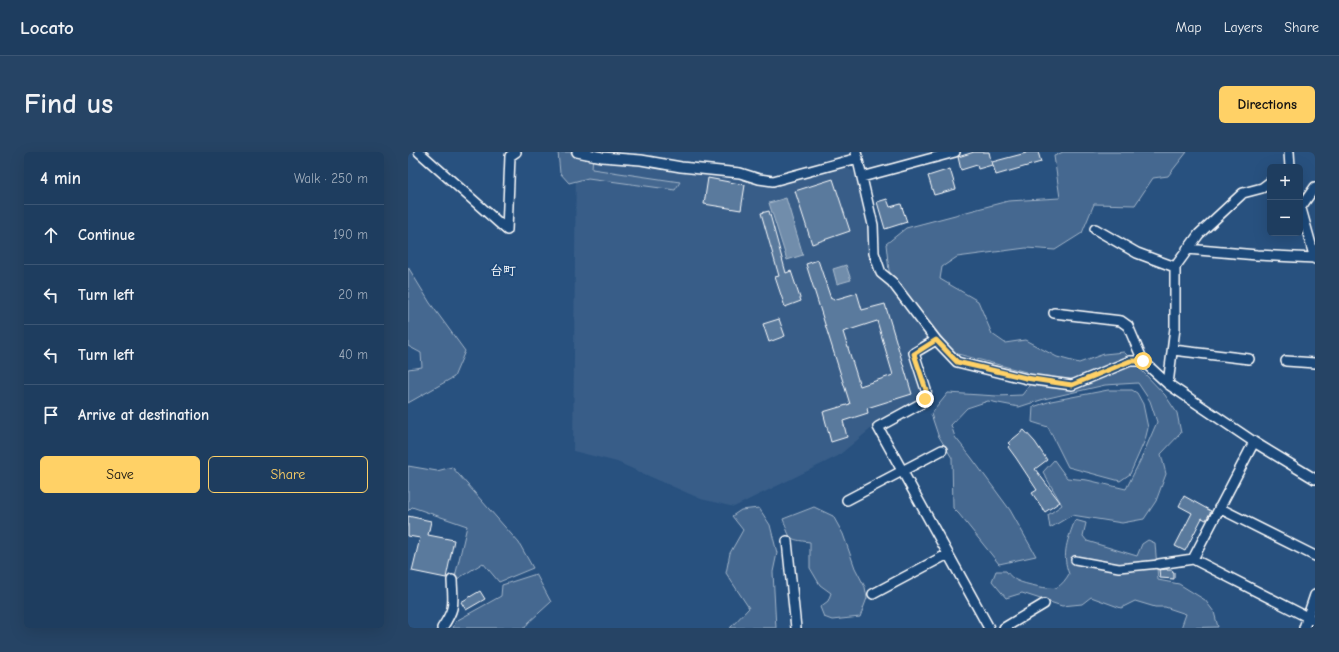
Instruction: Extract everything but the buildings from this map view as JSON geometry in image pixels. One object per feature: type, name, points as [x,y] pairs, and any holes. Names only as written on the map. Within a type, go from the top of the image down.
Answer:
[{"type":"street","points":[[419,152],[507,230],[510,156],[516,152]]},
{"type":"street","points":[[577,152],[602,157],[641,160],[681,167],[740,173],[759,179],[773,181],[857,155],[873,225],[874,253],[881,273],[892,282],[936,340],[957,362],[1026,378],[1072,385],[1130,361],[1143,361]]},
{"type":"street","points":[[862,177],[955,152]]},
{"type":"street","points":[[1289,152],[1290,164]]},
{"type":"street","points":[[1168,384],[1176,328],[1174,267],[1199,234],[1242,193],[1262,188],[1267,184]]},
{"type":"street","points":[[1303,202],[1315,187]]},
{"type":"street","points":[[1187,249],[1315,259],[1303,217]]},
{"type":"street","points":[[1095,229],[1136,253],[1174,267]]},
{"type":"street","points":[[1054,313],[1121,321],[1128,326],[1143,361],[1168,384],[1254,442],[1315,479]]},
{"type":"street","points":[[936,340],[914,354],[926,390],[925,399],[922,403],[878,427],[989,628]]},
{"type":"street","points":[[1173,350],[1249,359]]},
{"type":"street","points":[[1286,361],[1315,363]]},
{"type":"street","points":[[1193,559],[1254,442]]},
{"type":"street","points":[[847,500],[942,450]]},
{"type":"street","points":[[1219,508],[1315,556]]},
{"type":"street","points":[[788,541],[796,628]]},
{"type":"street","points":[[873,594],[948,554]]},
{"type":"street","points":[[1075,560],[1119,568],[1193,559],[1311,619]]},
{"type":"street","points":[[442,628],[449,618],[454,606],[452,580]]},
{"type":"street","points":[[1304,628],[1311,619],[1315,595]]},
{"type":"street","points":[[1004,628],[1044,604]]},
{"type":"shaded area","points":[[558,152],[593,152],[592,169],[680,182],[675,190],[588,178],[569,183],[560,173]]},
{"type":"shaded area","points":[[1063,152],[1187,152],[1168,176],[1153,178],[1135,205],[1094,204],[1082,233],[1055,250],[1026,248],[957,257],[942,267],[940,279],[978,301],[992,334],[1005,343],[1025,340],[1057,357],[1079,363],[1104,354],[1124,352],[1165,395],[1177,413],[1181,433],[1161,454],[1166,474],[1156,501],[1144,519],[1122,523],[1072,515],[1050,528],[1048,515],[1062,505],[1043,472],[1054,460],[1067,478],[1087,480],[1126,489],[1157,422],[1150,401],[1138,383],[1105,385],[1044,399],[1019,407],[988,401],[967,408],[951,425],[955,437],[1010,510],[1036,556],[999,564],[953,508],[952,458],[938,435],[931,414],[948,393],[997,396],[1022,395],[1029,386],[1026,372],[954,353],[889,271],[886,244],[906,228],[1008,201],[1060,198],[1054,156]]},
{"type":"shaded area","points":[[576,156],[733,175],[759,183],[842,166],[853,171],[857,176],[869,223],[870,251],[877,276],[890,285],[930,337],[929,341],[910,352],[923,389],[921,399],[873,427],[838,456],[734,507],[701,499],[617,462],[573,451]]},
{"type":"shaded area","points":[[786,198],[803,255],[787,260],[769,203]]},
{"type":"shaded area","points":[[846,265],[851,280],[837,284],[833,269]]},
{"type":"shaded area","points":[[408,267],[430,303],[465,351],[454,377],[408,403],[408,369],[422,367],[421,353],[408,346]]},
{"type":"shaded area","points":[[1108,390],[1132,390],[1137,393],[1143,404],[1148,428],[1145,440],[1130,474],[1120,481],[1068,467],[1048,427],[1032,422],[1033,407],[1051,401]]},
{"type":"shaded area","points":[[408,466],[437,471],[452,467],[519,543],[533,568],[499,582],[483,563],[454,581],[467,526],[412,507],[408,511]]},
{"type":"shaded area","points":[[814,507],[833,516],[843,534],[855,568],[865,587],[867,598],[860,617],[832,620],[824,617],[820,607],[828,601],[831,593],[820,585],[810,568],[810,542],[793,539],[787,531],[783,519]]},
{"type":"shaded area","points":[[759,508],[770,525],[777,553],[773,572],[776,628],[730,628],[749,608],[726,573],[730,553],[743,530],[732,516],[741,510]]},
{"type":"shaded area","points":[[1075,520],[1086,523],[1083,536],[1087,541],[1137,556],[1142,544],[1148,540],[1155,543],[1158,580],[1179,584],[1205,600],[1214,612],[1218,627],[1181,628],[1186,614],[1165,607],[1155,607],[1135,601],[1121,608],[1091,597],[1082,604],[1062,606],[1022,593],[1006,598],[992,581],[996,571],[1006,571],[1011,577],[1018,581],[1043,587],[1056,588],[1064,582],[1069,574],[1066,560],[1066,547]]},
{"type":"shaded area","points":[[536,574],[551,602],[528,623],[525,628],[453,628],[456,621],[501,596],[502,585]]},
{"type":"district","name":"台町","points":[[503,270]]},
{"type":"route","points":[[925,399],[926,390],[914,354],[936,340],[957,362],[1046,382],[1072,385],[1130,361],[1143,361]]}]
